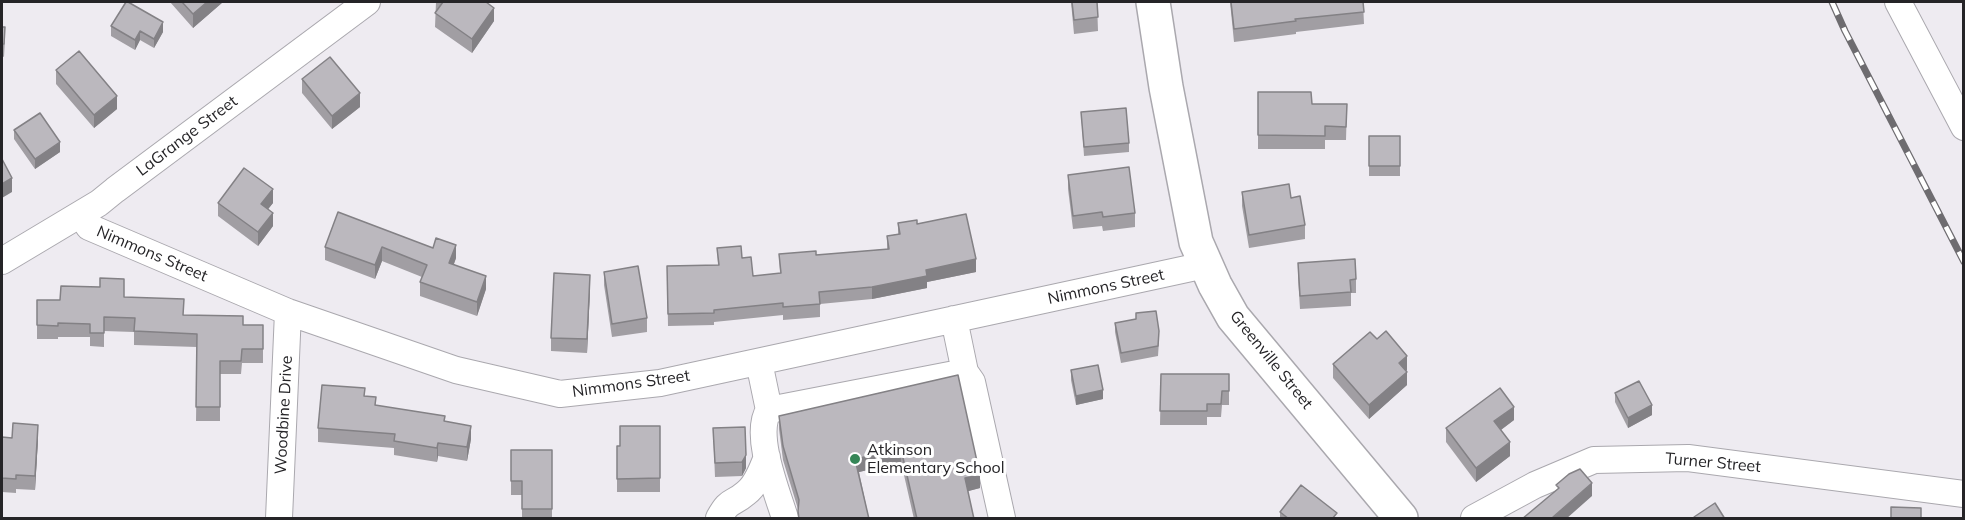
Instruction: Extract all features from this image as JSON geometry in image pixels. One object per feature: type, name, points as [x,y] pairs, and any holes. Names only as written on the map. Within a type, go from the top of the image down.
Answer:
[{"type":"main road","name":"Greenville Street","points":[[1153,2],[1166,87],[1196,242],[1205,265],[1233,317],[1401,519]]},
{"type":"street","name":"LaGrange Street","points":[[2,261],[99,203],[367,2]]},
{"type":"street","points":[[1898,2],[1964,127]]},
{"type":"street","name":"Nimmons Street","points":[[81,215],[89,227],[288,312],[456,370],[561,394],[660,383],[1205,265]]},
{"type":"street","name":"Woodbine Drive","points":[[279,519],[288,312]]},
{"type":"street","points":[[954,320],[965,372],[972,382],[1002,519]]},
{"type":"street","points":[[759,362],[769,410]]},
{"type":"street","points":[[785,519],[763,444],[764,417],[769,410],[965,372]]},
{"type":"street","points":[[719,519],[727,504],[746,493],[759,477],[767,457]]},
{"type":"street","name":"Turner Street","points":[[1474,519],[1535,485],[1594,460],[1688,458],[1964,494]]},
{"type":"building","points":[[126,2],[163,22],[154,39],[140,31],[135,40],[111,26]]},
{"type":"building","points":[[182,2],[207,2],[193,14]]},
{"type":"building","points":[[443,2],[486,2],[494,8],[472,39],[435,13]]},
{"type":"building","points":[[1072,2],[1097,2],[1098,17],[1074,20]]},
{"type":"building","points":[[1231,2],[1363,2],[1364,12],[1295,19],[1296,21],[1234,29]]},
{"type":"building","points":[[2,27],[5,27],[4,44],[2,44]]},
{"type":"building","points":[[79,51],[117,96],[94,115],[56,70]]},
{"type":"building","points":[[330,57],[360,93],[332,116],[302,79]]},
{"type":"building","points":[[1258,92],[1311,92],[1312,104],[1347,104],[1346,127],[1325,126],[1325,136],[1258,135]]},
{"type":"building","points":[[1126,108],[1129,143],[1084,147],[1081,112]]},
{"type":"building","points":[[40,113],[60,142],[35,159],[14,130]]},
{"type":"building","points":[[1369,136],[1400,136],[1400,166],[1369,166]]},
{"type":"building","points":[[2,159],[12,178],[2,184]]},
{"type":"building","points":[[1129,167],[1135,213],[1103,217],[1102,212],[1073,216],[1068,175]]},
{"type":"building","points":[[244,168],[273,189],[261,204],[273,213],[258,232],[218,203]]},
{"type":"building","points":[[1289,184],[1291,198],[1300,196],[1305,225],[1249,235],[1242,192]]},
{"type":"building","points":[[338,212],[433,248],[436,238],[456,245],[449,263],[486,276],[477,302],[420,282],[427,265],[382,247],[375,265],[325,247]]},
{"type":"building","points":[[966,214],[976,259],[926,270],[927,276],[872,287],[819,292],[820,304],[783,307],[783,303],[714,310],[714,313],[668,314],[667,266],[719,265],[717,248],[741,246],[742,258],[751,257],[753,276],[781,273],[779,254],[816,251],[816,255],[889,249],[887,236],[900,234],[898,223],[917,220],[917,224]]},
{"type":"building","points":[[1355,259],[1356,279],[1350,280],[1351,292],[1300,296],[1298,263]]},
{"type":"building","points":[[638,266],[647,318],[612,324],[604,272]]},
{"type":"building","points":[[554,273],[590,275],[587,339],[551,338]]},
{"type":"building","points":[[100,278],[124,279],[124,297],[184,299],[183,315],[243,316],[243,325],[263,325],[263,349],[242,349],[241,361],[220,361],[220,407],[196,407],[197,334],[134,331],[135,318],[104,317],[104,333],[90,333],[90,324],[37,325],[37,300],[60,300],[61,286],[100,287]]},
{"type":"building","points":[[1156,311],[1159,331],[1158,346],[1121,353],[1115,323],[1136,319],[1136,313]]},
{"type":"building","points":[[1386,331],[1407,356],[1399,363],[1407,372],[1369,405],[1333,364],[1370,332],[1377,339]]},
{"type":"building","points":[[1098,365],[1103,390],[1076,396],[1071,370]]},
{"type":"building","points":[[1161,374],[1229,374],[1229,391],[1222,391],[1221,404],[1207,404],[1207,411],[1160,411]]},
{"type":"building","points":[[958,375],[980,475],[965,478],[974,519],[917,519],[901,449],[855,459],[869,519],[799,519],[799,500],[783,446],[779,416]]},
{"type":"building","points":[[1639,381],[1652,405],[1628,418],[1615,393]]},
{"type":"building","points":[[322,385],[365,388],[364,396],[376,397],[375,405],[445,416],[444,421],[471,426],[467,447],[438,443],[437,448],[394,441],[395,434],[318,428]]},
{"type":"building","points":[[1500,388],[1514,407],[1494,421],[1510,442],[1476,468],[1446,428]]},
{"type":"building","points":[[13,423],[38,425],[35,476],[16,475],[16,479],[2,478],[2,437],[12,438]]},
{"type":"building","points":[[620,426],[660,426],[660,478],[617,479],[617,446],[620,446]]},
{"type":"building","points":[[745,427],[746,455],[742,462],[715,463],[713,428]]},
{"type":"building","points":[[511,450],[552,450],[552,509],[522,509],[522,481],[511,481]]},
{"type":"building","points":[[1580,469],[1592,483],[1553,517],[1555,519],[1522,519],[1559,488],[1556,485],[1569,474]]},
{"type":"building","points":[[1301,485],[1337,513],[1332,519],[1289,519],[1280,512]]},
{"type":"building","points":[[1715,503],[1725,519],[1695,519],[1694,517]]},
{"type":"building","points":[[1891,507],[1921,508],[1921,519],[1891,519]]},
{"type":"railway","points":[[1832,2],[1964,262]]},
{"type":"place","name":"Atkinson Elementary School","points":[[855,459]]}]
